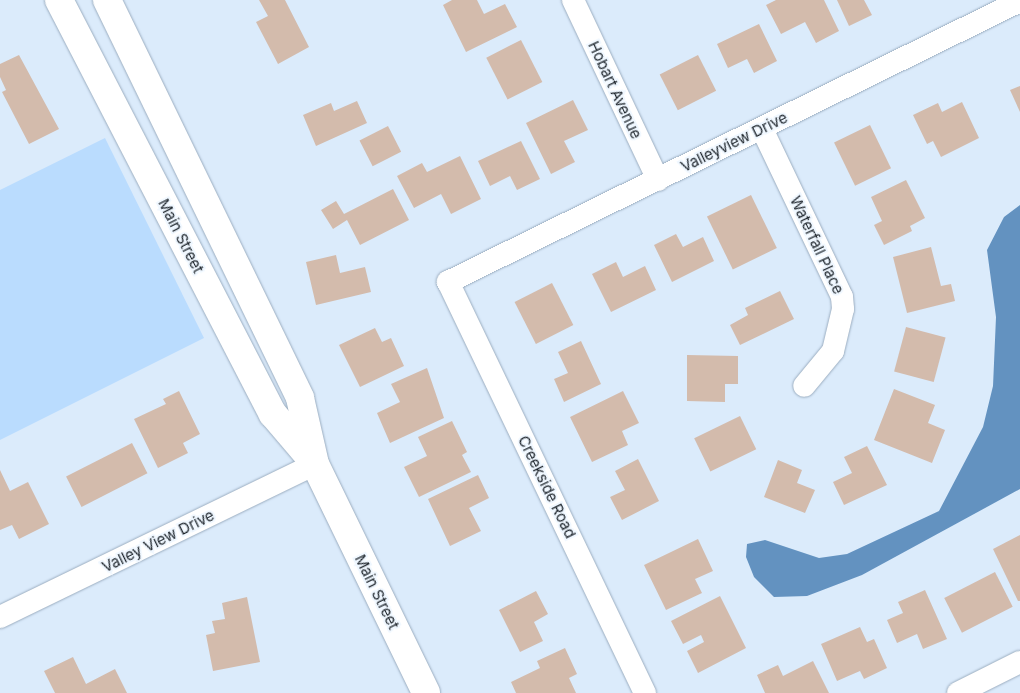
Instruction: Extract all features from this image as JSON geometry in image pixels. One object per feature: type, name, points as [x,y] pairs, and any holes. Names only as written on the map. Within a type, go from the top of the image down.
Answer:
[{"type":"main road","name":"Main Street","points":[[59,0],[273,414],[315,464]]},
{"type":"main road","name":"Main Street","points":[[107,0],[300,398],[315,464],[426,693]]},
{"type":"street","name":"Hobart Avenue","points":[[573,0],[658,180]]},
{"type":"street","name":"Valleyview Drive","points":[[448,282],[1020,1]]},
{"type":"street","name":"Waterfall Place","points":[[762,129],[842,297],[833,351],[804,386]]},
{"type":"street","name":"Creekside Road","points":[[448,282],[645,693]]},
{"type":"street","name":"Valley View Drive","points":[[0,617],[315,464]]},
{"type":"street","points":[[958,693],[1020,662]]},
{"type":"shaded area","points":[[105,138],[204,338],[0,440],[0,190]]},
{"type":"shaded area","points":[[1020,205],[1020,489],[862,575],[807,596],[774,597],[754,577],[746,557],[747,544],[765,540],[819,558],[847,554],[939,511],[983,427],[993,386],[996,317],[987,250],[1004,217]]},
{"type":"building","points":[[259,0],[285,0],[309,47],[278,64],[256,22],[268,16]]},
{"type":"building","points":[[452,0],[477,0],[484,14],[505,4],[517,27],[466,52],[443,5]]},
{"type":"building","points":[[776,0],[824,0],[839,31],[816,43],[805,22],[781,34],[766,5]]},
{"type":"building","points":[[837,0],[864,0],[872,15],[849,26]]},
{"type":"building","points":[[759,24],[777,61],[754,73],[747,59],[728,68],[717,44]]},
{"type":"building","points":[[521,40],[542,82],[508,100],[486,58]]},
{"type":"building","points":[[19,55],[59,129],[29,144],[2,92],[6,90],[0,77],[0,64]]},
{"type":"building","points":[[698,55],[716,91],[678,110],[660,75]]},
{"type":"building","points":[[1020,86],[1020,112],[1010,90]]},
{"type":"building","points":[[573,100],[588,130],[564,141],[575,162],[551,174],[526,123]]},
{"type":"building","points":[[357,101],[367,123],[316,146],[303,115],[331,103],[334,111]]},
{"type":"building","points":[[962,102],[979,138],[941,157],[933,141],[927,144],[913,115],[938,103],[942,112]]},
{"type":"building","points":[[870,125],[891,168],[855,186],[834,143]]},
{"type":"building","points":[[388,126],[401,152],[373,166],[359,141]]},
{"type":"building","points":[[521,141],[540,179],[517,190],[510,176],[490,186],[478,161]]},
{"type":"building","points":[[460,156],[481,199],[451,214],[441,194],[414,208],[397,176],[422,163],[427,172]]},
{"type":"building","points":[[906,180],[925,218],[910,226],[912,231],[884,245],[874,225],[882,221],[871,197]]},
{"type":"building","points":[[393,189],[409,220],[360,245],[347,220],[333,229],[321,210],[336,201],[344,214]]},
{"type":"building","points":[[751,195],[777,248],[733,270],[707,216]]},
{"type":"building","points":[[676,234],[683,247],[703,237],[714,261],[672,282],[654,245]]},
{"type":"building","points":[[931,247],[941,286],[951,284],[955,301],[907,313],[893,257]]},
{"type":"building","points":[[336,255],[340,273],[365,267],[371,292],[316,305],[306,262]]},
{"type":"building","points":[[616,262],[623,277],[645,266],[656,290],[611,312],[592,274]]},
{"type":"building","points":[[552,283],[573,325],[536,344],[515,302]]},
{"type":"building","points":[[780,291],[794,319],[740,345],[730,325],[748,315],[745,308]]},
{"type":"building","points":[[906,327],[946,338],[934,382],[894,371]]},
{"type":"building","points":[[375,328],[382,342],[391,338],[404,366],[360,387],[339,345]]},
{"type":"building","points":[[581,341],[601,384],[564,402],[554,379],[568,373],[558,352]]},
{"type":"building","points":[[687,355],[738,356],[738,384],[725,384],[725,402],[687,401]]},
{"type":"building","points":[[427,368],[444,418],[390,443],[377,413],[400,402],[391,384]]},
{"type":"building","points":[[894,389],[935,405],[928,423],[945,430],[932,463],[874,440]]},
{"type":"building","points":[[179,391],[200,434],[183,443],[188,453],[158,468],[134,419],[166,404],[163,399]]},
{"type":"building","points":[[623,391],[639,423],[622,431],[628,445],[592,462],[570,417]]},
{"type":"building","points":[[740,416],[756,449],[710,472],[694,438]]},
{"type":"building","points":[[452,421],[467,452],[462,455],[471,472],[419,497],[404,467],[427,456],[418,437]]},
{"type":"building","points":[[132,443],[147,473],[82,507],[66,477]]},
{"type":"building","points":[[867,446],[887,485],[844,505],[833,482],[852,473],[844,457]]},
{"type":"building","points":[[638,459],[659,501],[622,520],[610,497],[625,490],[615,471]]},
{"type":"building","points":[[778,460],[802,470],[797,483],[815,490],[805,513],[764,497]]},
{"type":"building","points":[[0,470],[10,491],[28,482],[49,524],[19,539],[12,525],[0,530]]},
{"type":"building","points":[[478,475],[489,498],[469,508],[481,531],[450,546],[428,499]]},
{"type":"building","points":[[1020,535],[1020,601],[1018,601],[993,549]]},
{"type":"building","points":[[698,539],[713,571],[695,579],[702,593],[666,610],[644,565]]},
{"type":"building","points":[[995,572],[1013,607],[962,633],[944,598]]},
{"type":"building","points":[[925,590],[947,639],[923,649],[917,634],[897,643],[887,620],[903,613],[898,602]]},
{"type":"building","points":[[536,591],[548,614],[534,622],[543,641],[520,652],[499,610]]},
{"type":"building","points":[[720,596],[746,648],[698,673],[687,651],[704,642],[701,635],[683,644],[671,621]]},
{"type":"building","points":[[247,597],[260,662],[213,671],[206,635],[215,633],[212,621],[225,619],[222,603]]},
{"type":"building","points":[[860,627],[867,642],[874,639],[887,668],[864,679],[860,671],[837,681],[821,644]]},
{"type":"building","points":[[565,648],[577,674],[569,678],[576,693],[516,693],[511,682],[540,668],[537,661]]},
{"type":"building","points":[[73,657],[86,684],[115,669],[127,693],[55,693],[44,671]]},
{"type":"building","points":[[813,661],[829,693],[765,693],[757,675],[778,665],[783,676]]}]
